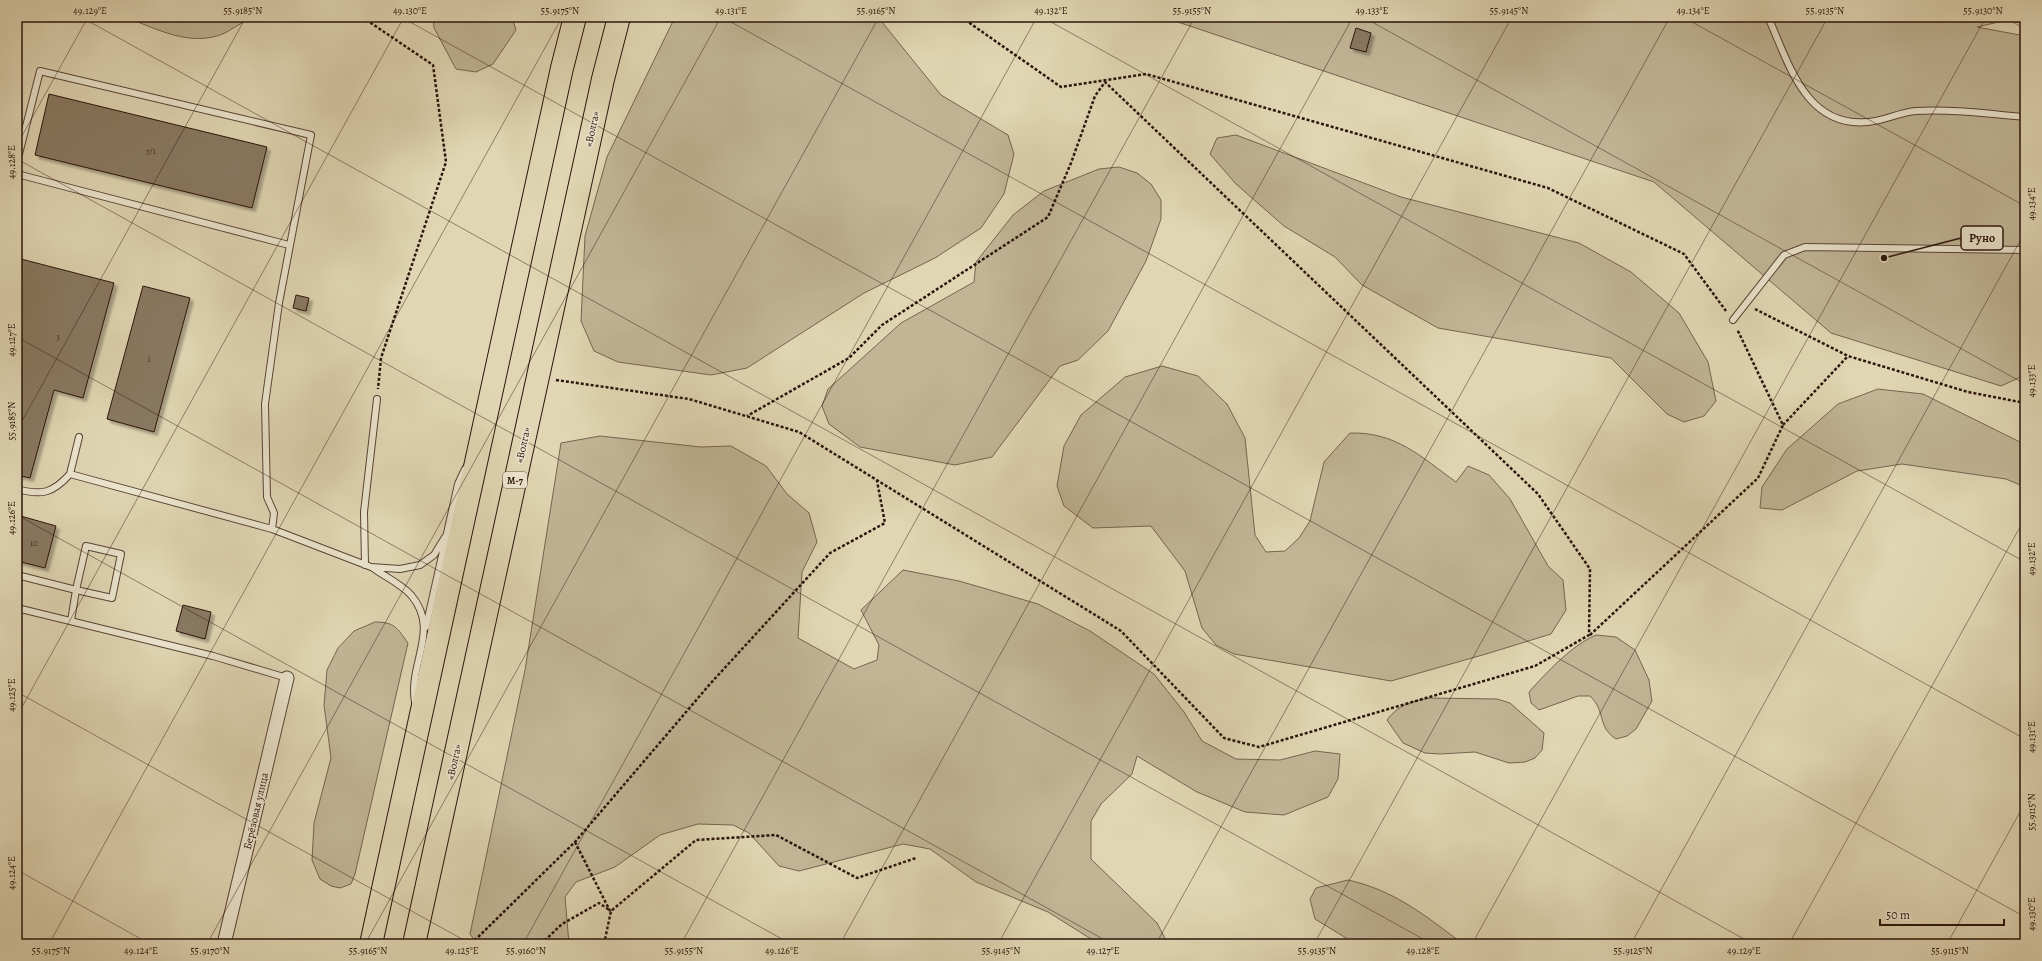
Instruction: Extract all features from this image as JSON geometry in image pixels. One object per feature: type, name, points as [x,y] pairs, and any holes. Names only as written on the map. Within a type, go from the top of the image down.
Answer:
[{"type":"highway","points":[[371,944],[562,68],[575,17]]},
{"type":"highway","name":"«Волга»","points":[[414,944],[603,79],[618,17]]},
{"type":"street","name":"Берёзовая улица","points":[[224,944],[287,678]]},
{"type":"lane","points":[[1768,17],[1798,84],[1810,101],[1835,118],[1850,122],[1869,122],[1914,111],[1952,111],[2025,117]]},
{"type":"lane","points":[[17,162],[40,71],[310,135],[279,303],[265,404],[267,497],[274,513],[272,529]]},
{"type":"lane","points":[[17,174],[289,245]]},
{"type":"lane","points":[[1733,320],[1784,254],[1805,246],[2025,250]]},
{"type":"lane","points":[[368,566],[364,512],[377,399]]},
{"type":"lane","points":[[17,490],[41,494],[58,487],[70,474],[79,437]]},
{"type":"lane","points":[[470,457],[482,439]]},
{"type":"lane","points":[[419,723],[414,694],[416,674],[445,537],[458,484],[467,463]]},
{"type":"lane","points":[[70,474],[272,529],[368,566],[410,594],[420,608],[426,627]]},
{"type":"lane","points":[[368,566],[400,569],[420,565],[434,555],[445,537]]},
{"type":"lane","points":[[17,575],[76,590],[112,598],[121,554],[86,546],[76,590],[71,621]]},
{"type":"lane","points":[[17,608],[213,656],[287,678]]},
{"type":"path","points":[[362,17],[433,65],[446,162],[381,358],[377,399]]},
{"type":"path","points":[[961,17],[1061,87],[1105,82],[1146,74],[1548,188],[1684,254],[1733,320],[1783,425]]},
{"type":"path","points":[[746,416],[849,358],[882,325],[1048,217],[1071,163],[1095,96],[1105,82]]},
{"type":"path","points":[[1105,82],[1538,494],[1590,569],[1589,635]]},
{"type":"path","points":[[1746,304],[1848,356],[1968,392],[2025,403]]},
{"type":"path","points":[[538,377],[689,399],[799,432],[1121,631],[1224,738],[1259,747],[1535,666],[1589,635],[1758,478],[1783,425],[1848,356]]},
{"type":"path","points":[[471,944],[575,842],[710,684],[830,552],[884,523],[876,480]]},
{"type":"path","points":[[604,944],[611,911],[696,840],[776,835],[857,878],[916,858]]},
{"type":"path","points":[[575,842],[611,911]]},
{"type":"path","points":[[541,944],[562,924],[599,903],[611,911]]},
{"type":"shaded area","points":[[125,17],[252,17],[225,33],[200,39],[174,35]]},
{"type":"shaded area","points":[[433,17],[512,17],[516,30],[493,64],[476,72],[456,69],[434,28]]},
{"type":"shaded area","points":[[675,17],[878,17],[941,95],[1008,135],[1014,154],[1004,194],[981,228],[935,258],[864,293],[747,368],[711,375],[618,362],[594,351],[581,321],[585,236],[607,157]]},
{"type":"shaded area","points":[[1163,17],[2025,17],[2025,23],[2007,20],[1977,27],[2025,36],[2025,375],[2001,386],[1831,333],[1654,182]]},
{"type":"shaded area","points":[[1236,135],[1401,197],[1579,243],[1631,272],[1679,313],[1708,362],[1716,401],[1704,416],[1684,422],[1667,414],[1611,358],[1438,328],[1362,285],[1335,257],[1284,226],[1236,184],[1210,154],[1217,138]]},
{"type":"shaded area","points":[[1119,167],[1137,173],[1151,184],[1161,200],[1161,219],[1146,261],[1108,331],[1078,360],[1060,366],[992,457],[955,465],[860,447],[829,424],[822,406],[828,389],[901,323],[974,282],[976,262],[1013,215],[1044,191],[1099,169]]},
{"type":"shaded area","points":[[1162,366],[1198,376],[1227,404],[1245,438],[1255,535],[1266,552],[1285,551],[1299,538],[1310,521],[1324,462],[1350,433],[1381,437],[1407,447],[1456,482],[1468,466],[1489,475],[1510,499],[1548,566],[1563,580],[1566,610],[1551,634],[1391,681],[1234,654],[1216,645],[1202,628],[1185,571],[1151,526],[1093,528],[1064,506],[1057,486],[1064,446],[1081,415],[1125,377]]},
{"type":"shaded area","points":[[1878,389],[1923,394],[2020,442],[2025,443],[2025,487],[2006,479],[1902,464],[1857,471],[1782,510],[1760,508],[1762,487],[1787,449],[1838,404]]},
{"type":"shaded area","points":[[600,436],[701,447],[731,446],[766,466],[787,494],[809,513],[817,542],[802,572],[798,638],[854,669],[877,660],[879,645],[861,610],[903,570],[959,581],[1038,604],[1090,631],[1154,674],[1184,712],[1202,741],[1236,759],[1280,760],[1315,751],[1340,754],[1338,779],[1328,797],[1284,815],[1245,812],[1197,792],[1137,756],[1132,774],[1101,804],[1091,821],[1091,859],[1157,923],[1168,944],[1099,944],[1048,912],[976,882],[930,849],[903,844],[799,871],[779,866],[749,833],[733,825],[698,824],[660,835],[615,867],[576,882],[565,897],[569,944],[477,944],[470,934],[525,670],[561,443]]},
{"type":"shaded area","points":[[375,622],[387,623],[395,627],[408,643],[355,874],[351,884],[340,888],[331,886],[320,879],[312,860],[314,823],[331,758],[324,705],[327,670],[338,648],[354,631]]},
{"type":"shaded area","points":[[1596,635],[1616,637],[1635,650],[1649,680],[1652,701],[1636,729],[1627,736],[1616,739],[1606,729],[1598,707],[1590,696],[1578,696],[1539,710],[1531,703],[1529,692],[1544,676],[1569,652]]},
{"type":"shaded area","points":[[1430,698],[1497,699],[1510,703],[1544,733],[1542,750],[1535,758],[1525,762],[1509,763],[1475,752],[1440,754],[1425,753],[1403,743],[1387,720],[1391,715],[1406,704]]},
{"type":"shaded area","points":[[1348,880],[1365,884],[1395,897],[1409,905],[1463,944],[1356,944],[1315,919],[1310,899],[1316,888]]},
{"type":"building","points":[[1356,28],[1371,33],[1366,52],[1350,48]]},
{"type":"building","points":[[49,94],[267,147],[252,208],[35,155]]},
{"type":"building","points":[[17,258],[114,283],[83,398],[54,390],[30,478],[17,475]]},
{"type":"building","points":[[143,286],[190,298],[154,432],[107,419]]},
{"type":"building","points":[[296,295],[309,298],[306,311],[293,308]]},
{"type":"building","points":[[17,515],[56,526],[45,568],[17,561]]},
{"type":"building","points":[[183,605],[211,612],[205,639],[176,631]]},
{"type":"place","name":"Руно","points":[[1884,258]]}]
